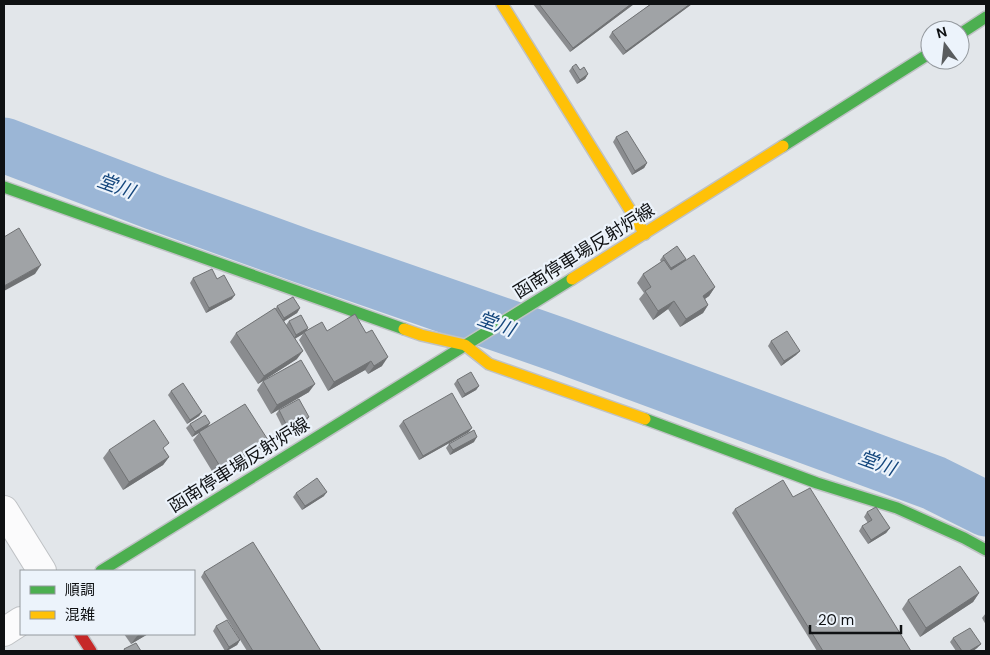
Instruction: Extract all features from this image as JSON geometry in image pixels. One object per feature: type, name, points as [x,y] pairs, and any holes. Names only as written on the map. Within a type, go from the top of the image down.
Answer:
[{"type":"street","points":[[502,4],[645,234]]},
{"type":"street","points":[[970,27],[986,17]]},
{"type":"street","name":"函南停車場反射炉線","points":[[103,570],[645,234],[920,59]]},
{"type":"street","points":[[4,188],[421,335],[465,345],[489,364],[818,483],[897,508],[986,550]]},
{"type":"street","points":[[4,510],[41,570]]},
{"type":"street","points":[[4,632],[20,622]]},
{"type":"street","points":[[81,635],[91,651]]},
{"type":"building","points":[[539,4],[631,4],[573,48]]},
{"type":"building","points":[[651,4],[690,4],[626,51],[612,32]]},
{"type":"building","points":[[576,64],[580,70],[584,67],[588,74],[580,80],[572,67]]},
{"type":"building","points":[[627,131],[647,163],[635,171],[616,137]]},
{"type":"building","points":[[19,228],[41,265],[4,286],[4,237]]},
{"type":"building","points":[[677,246],[686,259],[671,268],[663,256]]},
{"type":"building","points":[[694,255],[715,287],[703,296],[708,305],[686,319],[674,301],[658,311],[645,291],[651,287],[643,274],[664,260],[671,270]]},
{"type":"building","points":[[212,269],[217,279],[224,275],[235,295],[209,308],[193,278]]},
{"type":"building","points":[[293,297],[300,308],[284,318],[277,306]]},
{"type":"building","points":[[275,308],[303,351],[264,376],[236,333]]},
{"type":"building","points":[[355,314],[366,333],[372,330],[388,357],[374,366],[371,361],[334,382],[304,332],[322,322],[327,331]]},
{"type":"building","points":[[301,315],[308,328],[296,335],[289,321]]},
{"type":"building","points":[[787,331],[800,351],[784,361],[771,341]]},
{"type":"building","points":[[301,360],[315,384],[277,405],[263,381]]},
{"type":"building","points":[[471,372],[479,386],[465,394],[457,380]]},
{"type":"building","points":[[183,383],[202,412],[190,420],[171,391]]},
{"type":"building","points":[[452,393],[472,428],[423,456],[403,421]]},
{"type":"building","points":[[299,399],[309,417],[288,428],[279,410]]},
{"type":"building","points":[[245,404],[268,440],[221,468],[199,432]]},
{"type":"building","points":[[205,415],[210,423],[195,432],[190,424]]},
{"type":"building","points":[[154,420],[169,443],[163,448],[169,457],[129,482],[109,450]]},
{"type":"building","points":[[474,430],[477,437],[453,450],[449,444]]},
{"type":"building","points":[[317,478],[327,492],[305,506],[296,493]]},
{"type":"building","points":[[783,480],[793,497],[810,488],[911,651],[823,651],[735,509]]},
{"type":"building","points":[[876,507],[890,528],[871,540],[862,526],[872,520],[867,512]]},
{"type":"building","points":[[253,542],[321,651],[253,651],[204,572]]},
{"type":"building","points":[[960,566],[979,593],[926,628],[908,600]]},
{"type":"building","points":[[227,620],[240,640],[229,647],[216,626]]},
{"type":"building","points":[[970,628],[981,644],[969,651],[962,651],[953,638]]},
{"type":"building","points":[[136,643],[141,651],[125,651],[124,649]]},
{"type":"waterway","name":"堂川","points":[[4,145],[156,203],[562,346],[934,483],[986,509]]},
{"type":"traffic: fast","points":[[970,27],[986,17]]},
{"type":"traffic: fast","points":[[783,146],[920,59]]},
{"type":"traffic: fast","points":[[4,187],[404,329]]},
{"type":"traffic: fast","points":[[103,570],[572,279]]},
{"type":"traffic: fast","points":[[645,419],[817,483],[897,508],[986,550]]},
{"type":"traffic: slow","points":[[502,4],[645,234]]},
{"type":"traffic: slow","points":[[572,279],[783,146]]},
{"type":"traffic: slow","points":[[404,329],[465,345],[489,364],[645,419]]},
{"type":"traffic: jam","points":[[81,635],[91,651]]}]
